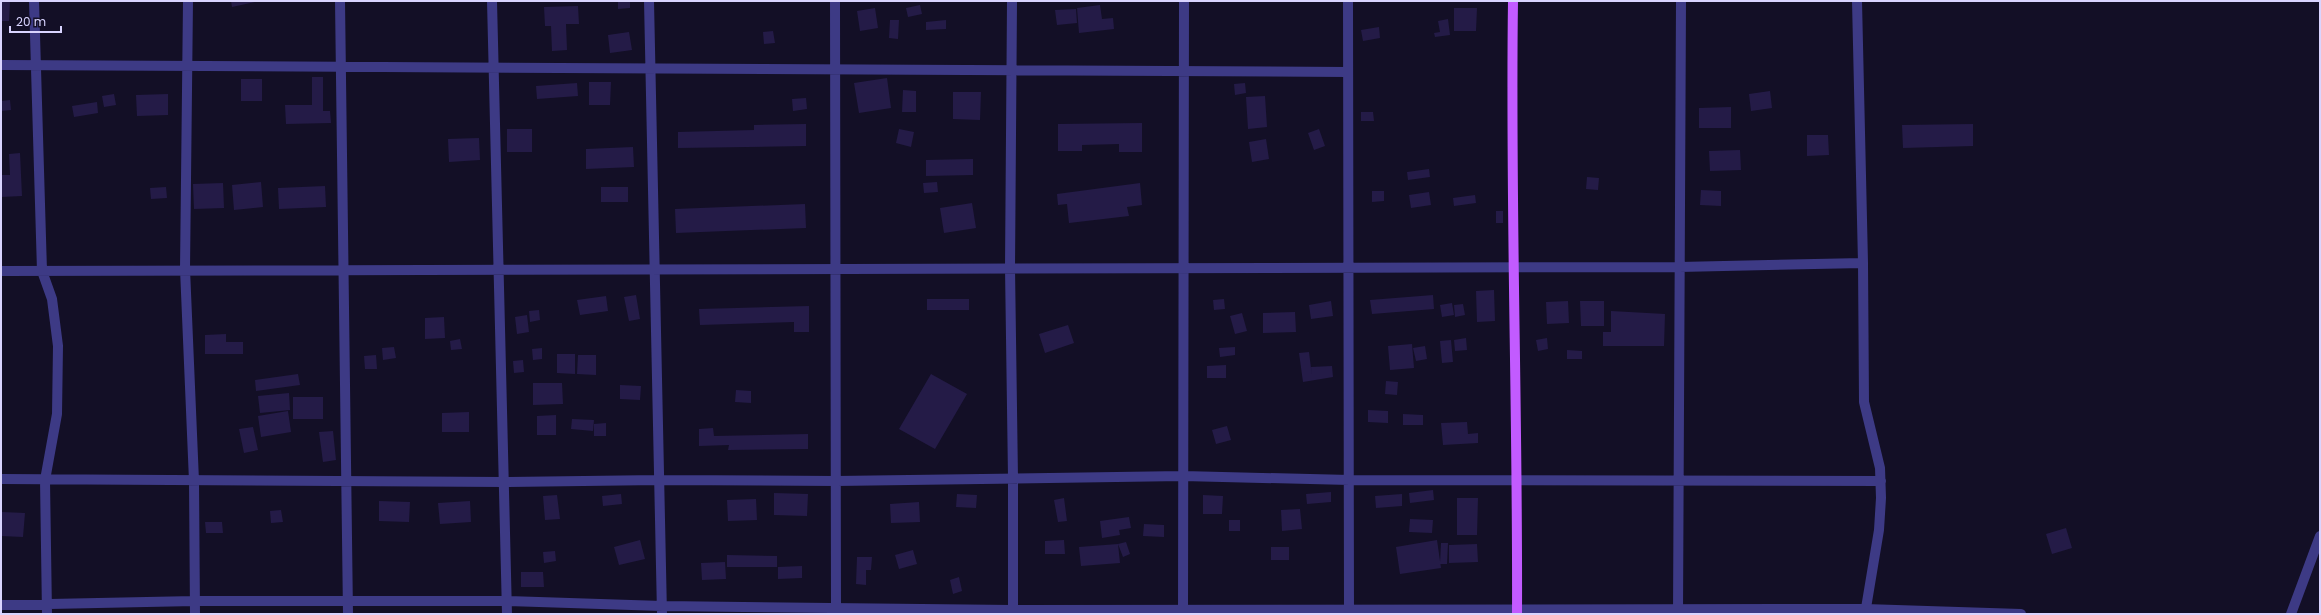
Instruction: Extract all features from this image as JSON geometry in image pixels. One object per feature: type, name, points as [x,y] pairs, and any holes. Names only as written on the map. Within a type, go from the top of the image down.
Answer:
[{"type":"main road","points":[[1513,1],[1513,267],[1518,480],[1517,611]]},
{"type":"street","points":[[34,1],[42,271],[52,299],[58,346],[57,414],[45,480],[47,610]]},
{"type":"street","points":[[188,1],[189,66],[185,270],[194,481],[195,614]]},
{"type":"street","points":[[340,1],[348,614]]},
{"type":"street","points":[[492,1],[507,614]]},
{"type":"street","points":[[649,1],[662,610]]},
{"type":"street","points":[[835,1],[836,611]]},
{"type":"street","points":[[1012,1],[1010,268],[1013,612]]},
{"type":"street","points":[[1183,612],[1182,267],[1184,1]]},
{"type":"street","points":[[1348,1],[1350,480],[1349,612]]},
{"type":"street","points":[[1678,611],[1680,1]]},
{"type":"street","points":[[1857,1],[1863,263],[1864,402],[1880,468],[1881,481],[1879,530],[1865,611]]},
{"type":"street","points":[[1,65],[1348,72]]},
{"type":"street","points":[[1,271],[1680,267],[1863,263]]},
{"type":"street","points":[[1,479],[504,482],[659,480],[836,481],[1182,476],[1350,480],[1881,481]]},
{"type":"street","points":[[2291,614],[2320,536]]},
{"type":"street","points":[[1,605],[47,610],[195,601],[507,601],[662,610],[1013,612],[1865,611],[2021,614]]},
{"type":"building","points":[[1,1],[10,1],[9,21],[1,21]]},
{"type":"building","points":[[231,1],[255,1],[255,2],[232,7]]},
{"type":"building","points":[[618,1],[630,1],[630,8],[618,9]]},
{"type":"building","points":[[920,5],[922,14],[908,17],[906,8]]},
{"type":"building","points":[[1100,5],[1102,19],[1113,18],[1114,29],[1079,33],[1077,8]]},
{"type":"building","points":[[578,6],[579,24],[566,24],[567,50],[552,51],[551,26],[545,26],[544,7]]},
{"type":"building","points":[[875,8],[878,28],[860,31],[857,11]]},
{"type":"building","points":[[1454,8],[1477,8],[1476,31],[1454,31]]},
{"type":"building","points":[[1076,9],[1077,23],[1057,25],[1055,10]]},
{"type":"building","points":[[1448,19],[1450,35],[1435,37],[1434,33],[1440,32],[1438,21]]},
{"type":"building","points":[[890,20],[899,20],[898,39],[889,38]]},
{"type":"building","points":[[946,20],[946,29],[926,30],[926,22]]},
{"type":"building","points":[[1379,27],[1380,38],[1363,41],[1361,30]]},
{"type":"building","points":[[773,31],[775,43],[764,44],[763,32]]},
{"type":"building","points":[[629,32],[632,50],[610,53],[608,35]]},
{"type":"building","points":[[312,77],[323,77],[323,111],[330,111],[331,123],[286,124],[285,105],[312,105]]},
{"type":"building","points":[[887,78],[891,108],[859,113],[854,83]]},
{"type":"building","points":[[241,79],[262,79],[262,101],[241,101]]},
{"type":"building","points":[[589,82],[611,82],[610,105],[589,105]]},
{"type":"building","points":[[577,83],[578,96],[537,99],[536,86]]},
{"type":"building","points":[[1245,83],[1246,93],[1235,95],[1234,84]]},
{"type":"building","points":[[903,90],[916,91],[916,112],[902,112]]},
{"type":"building","points":[[1770,91],[1772,108],[1751,111],[1749,94]]},
{"type":"building","points":[[953,92],[981,92],[980,120],[953,119]]},
{"type":"building","points":[[114,94],[116,105],[104,107],[102,96]]},
{"type":"building","points":[[168,94],[168,115],[137,116],[136,95]]},
{"type":"building","points":[[1265,96],[1267,127],[1248,129],[1246,97]]},
{"type":"building","points":[[806,98],[807,109],[793,111],[792,99]]},
{"type":"building","points":[[10,100],[11,110],[1,111],[1,101]]},
{"type":"building","points":[[97,102],[98,113],[74,117],[72,106]]},
{"type":"building","points":[[1731,107],[1731,128],[1699,128],[1699,108]]},
{"type":"building","points":[[1361,112],[1373,112],[1374,121],[1361,121]]},
{"type":"building","points":[[1142,123],[1142,152],[1119,152],[1119,144],[1082,145],[1082,151],[1058,151],[1058,124]]},
{"type":"building","points":[[806,124],[806,146],[678,148],[678,132],[754,130],[754,125]]},
{"type":"building","points":[[1973,124],[1973,146],[1903,148],[1902,125]]},
{"type":"building","points":[[507,129],[532,129],[532,152],[507,152]]},
{"type":"building","points":[[899,129],[914,132],[911,147],[896,143]]},
{"type":"building","points":[[1319,129],[1325,146],[1314,150],[1308,133]]},
{"type":"building","points":[[1807,135],[1828,135],[1829,155],[1807,156]]},
{"type":"building","points":[[479,138],[480,160],[449,162],[448,139]]},
{"type":"building","points":[[1266,139],[1269,159],[1252,162],[1249,142]]},
{"type":"building","points":[[633,147],[634,167],[586,169],[586,149]]},
{"type":"building","points":[[1740,150],[1741,170],[1710,171],[1709,151]]},
{"type":"building","points":[[20,153],[22,196],[1,197],[1,175],[10,175],[9,154]]},
{"type":"building","points":[[973,159],[973,175],[926,176],[926,160]]},
{"type":"building","points":[[1429,169],[1430,177],[1408,180],[1407,172]]},
{"type":"building","points":[[1587,177],[1599,178],[1598,190],[1586,189]]},
{"type":"building","points":[[261,182],[263,207],[234,210],[232,185]]},
{"type":"building","points":[[937,182],[938,192],[924,193],[923,183]]},
{"type":"building","points":[[223,183],[224,208],[194,209],[193,184]]},
{"type":"building","points":[[1140,183],[1142,205],[1127,207],[1129,216],[1069,223],[1067,204],[1058,205],[1057,194]]},
{"type":"building","points":[[325,186],[326,207],[279,209],[278,188]]},
{"type":"building","points":[[166,187],[167,198],[151,199],[150,188]]},
{"type":"building","points":[[601,187],[628,187],[628,202],[601,202]]},
{"type":"building","points":[[1701,190],[1721,191],[1721,206],[1700,205]]},
{"type":"building","points":[[1372,191],[1384,191],[1384,201],[1372,202]]},
{"type":"building","points":[[1429,192],[1431,205],[1411,208],[1409,195]]},
{"type":"building","points":[[1475,195],[1476,203],[1454,206],[1453,198]]},
{"type":"building","points":[[972,203],[976,228],[944,233],[940,208]]},
{"type":"building","points":[[805,204],[806,228],[676,233],[675,209]]},
{"type":"building","points":[[1496,211],[1503,211],[1503,223],[1496,223]]},
{"type":"building","points":[[1494,290],[1495,321],[1477,322],[1476,291]]},
{"type":"building","points":[[636,295],[640,319],[629,321],[624,297]]},
{"type":"building","points":[[1433,295],[1434,309],[1372,314],[1370,300]]},
{"type":"building","points":[[606,296],[608,311],[580,315],[577,300]]},
{"type":"building","points":[[927,299],[969,299],[969,310],[927,310]]},
{"type":"building","points":[[1224,299],[1225,309],[1214,310],[1213,300]]},
{"type":"building","points":[[1331,301],[1333,316],[1311,319],[1309,305]]},
{"type":"building","points":[[1568,301],[1569,323],[1547,324],[1546,302]]},
{"type":"building","points":[[1580,301],[1604,301],[1604,326],[1581,326]]},
{"type":"building","points":[[1452,303],[1454,315],[1442,317],[1440,305]]},
{"type":"building","points":[[1463,304],[1465,315],[1455,317],[1454,305]]},
{"type":"building","points":[[809,306],[809,332],[794,332],[794,322],[700,325],[699,309]]},
{"type":"building","points":[[539,310],[540,320],[530,322],[529,311]]},
{"type":"building","points":[[1611,311],[1665,314],[1664,346],[1603,346],[1603,332],[1611,332]]},
{"type":"building","points":[[1295,312],[1296,332],[1263,333],[1263,313]]},
{"type":"building","points":[[1242,313],[1247,331],[1235,334],[1230,316]]},
{"type":"building","points":[[527,315],[529,332],[517,334],[515,317]]},
{"type":"building","points":[[444,317],[445,338],[425,339],[425,318]]},
{"type":"building","points":[[1068,325],[1074,343],[1045,353],[1039,334]]},
{"type":"building","points":[[226,334],[226,342],[243,342],[243,354],[205,354],[205,335]]},
{"type":"building","points":[[1466,338],[1467,350],[1455,351],[1454,340]]},
{"type":"building","points":[[1547,338],[1548,349],[1538,351],[1536,340]]},
{"type":"building","points":[[460,339],[462,349],[451,350],[450,341]]},
{"type":"building","points":[[1451,340],[1453,362],[1442,363],[1440,341]]},
{"type":"building","points":[[1412,344],[1414,368],[1390,370],[1388,346]]},
{"type":"building","points":[[1425,346],[1427,359],[1416,361],[1413,348]]},
{"type":"building","points":[[394,347],[396,358],[383,360],[382,348]]},
{"type":"building","points":[[1235,347],[1235,355],[1220,357],[1219,348]]},
{"type":"building","points":[[542,348],[542,359],[533,360],[532,349]]},
{"type":"building","points":[[1567,350],[1582,351],[1582,359],[1567,359]]},
{"type":"building","points":[[1309,352],[1312,376],[1311,367],[1332,366],[1333,377],[1303,382],[1299,353]]},
{"type":"building","points":[[557,354],[575,354],[575,374],[557,373]]},
{"type":"building","points":[[376,355],[377,369],[365,369],[364,356]]},
{"type":"building","points":[[578,355],[596,355],[596,375],[577,374]]},
{"type":"building","points":[[523,360],[524,372],[514,373],[513,361]]},
{"type":"building","points":[[1226,365],[1226,378],[1207,378],[1207,366]]},
{"type":"building","points":[[298,374],[300,385],[256,391],[255,380]]},
{"type":"building","points":[[931,374],[967,394],[935,449],[899,429]]},
{"type":"building","points":[[1386,381],[1398,382],[1397,395],[1385,394]]},
{"type":"building","points":[[533,383],[562,383],[563,404],[533,405]]},
{"type":"building","points":[[620,385],[641,386],[640,400],[620,399]]},
{"type":"building","points":[[736,390],[751,391],[751,403],[735,402]]},
{"type":"building","points":[[289,393],[290,410],[260,413],[258,396]]},
{"type":"building","points":[[293,397],[323,397],[323,419],[293,419]]},
{"type":"building","points":[[1368,410],[1388,411],[1388,423],[1368,422]]},
{"type":"building","points":[[288,411],[291,432],[261,437],[258,416]]},
{"type":"building","points":[[469,412],[469,432],[442,432],[442,413]]},
{"type":"building","points":[[1403,414],[1423,415],[1423,425],[1403,425]]},
{"type":"building","points":[[556,415],[556,435],[537,435],[537,416]]},
{"type":"building","points":[[572,419],[594,420],[593,431],[571,429]]},
{"type":"building","points":[[1467,422],[1468,434],[1478,433],[1478,443],[1443,445],[1441,423]]},
{"type":"building","points":[[606,423],[606,436],[594,436],[594,424]]},
{"type":"building","points":[[1227,426],[1231,440],[1216,444],[1212,430]]},
{"type":"building","points":[[253,427],[258,450],[244,453],[239,429]]},
{"type":"building","points":[[713,428],[714,436],[808,434],[808,449],[728,450],[729,445],[699,446],[699,429]]},
{"type":"building","points":[[333,431],[336,460],[323,462],[319,432]]},
{"type":"building","points":[[1433,490],[1434,500],[1410,503],[1409,493]]},
{"type":"building","points":[[1331,492],[1331,502],[1307,504],[1306,494]]},
{"type":"building","points":[[774,493],[808,494],[807,516],[774,515]]},
{"type":"building","points":[[621,494],[622,504],[603,506],[602,496]]},
{"type":"building","points":[[957,494],[977,495],[976,508],[956,507]]},
{"type":"building","points":[[1402,494],[1402,506],[1376,508],[1375,496]]},
{"type":"building","points":[[557,495],[560,519],[545,520],[543,496]]},
{"type":"building","points":[[1203,495],[1223,496],[1222,514],[1203,514]]},
{"type":"building","points":[[1064,498],[1067,521],[1058,522],[1054,500]]},
{"type":"building","points":[[1457,498],[1478,498],[1477,535],[1457,535]]},
{"type":"building","points":[[756,499],[757,520],[728,521],[727,500]]},
{"type":"building","points":[[379,501],[410,502],[409,522],[379,521]]},
{"type":"building","points":[[470,501],[471,522],[440,524],[438,503]]},
{"type":"building","points":[[919,502],[920,522],[891,523],[890,504]]},
{"type":"building","points":[[1300,509],[1302,529],[1282,531],[1281,510]]},
{"type":"building","points":[[281,510],[283,522],[271,523],[270,511]]},
{"type":"building","points":[[2,512],[25,513],[23,537],[1,536]]},
{"type":"building","points":[[1129,517],[1131,528],[1119,530],[1120,535],[1102,538],[1100,521]]},
{"type":"building","points":[[1410,519],[1433,520],[1432,533],[1409,532]]},
{"type":"building","points":[[1229,520],[1240,520],[1240,531],[1229,531]]},
{"type":"building","points":[[205,522],[222,522],[223,533],[206,533]]},
{"type":"building","points":[[1144,524],[1164,525],[1164,537],[1143,536]]},
{"type":"building","points":[[2066,528],[2072,548],[2052,554],[2046,534]]},
{"type":"building","points":[[640,540],[645,559],[619,565],[614,547]]},
{"type":"building","points":[[1064,540],[1065,554],[1045,554],[1045,541]]},
{"type":"building","points":[[1437,540],[1441,568],[1400,574],[1396,547]]},
{"type":"building","points":[[1126,542],[1130,554],[1123,557],[1118,544]]},
{"type":"building","points":[[1441,543],[1448,543],[1447,564],[1440,564]]},
{"type":"building","points":[[1118,544],[1120,563],[1081,566],[1079,547]]},
{"type":"building","points":[[1477,544],[1478,562],[1449,563],[1449,545]]},
{"type":"building","points":[[1271,547],[1289,547],[1289,560],[1271,560]]},
{"type":"building","points":[[913,550],[917,564],[899,569],[895,555]]},
{"type":"building","points":[[555,551],[556,561],[544,563],[543,552]]},
{"type":"building","points":[[727,555],[777,556],[777,567],[727,567]]},
{"type":"building","points":[[857,557],[872,557],[871,570],[866,570],[866,585],[856,584]]},
{"type":"building","points":[[725,562],[726,579],[702,580],[701,563]]},
{"type":"building","points":[[802,566],[802,578],[778,579],[778,567]]},
{"type":"building","points":[[521,572],[543,572],[544,587],[521,587]]},
{"type":"building","points":[[959,577],[962,591],[953,594],[950,580]]}]
